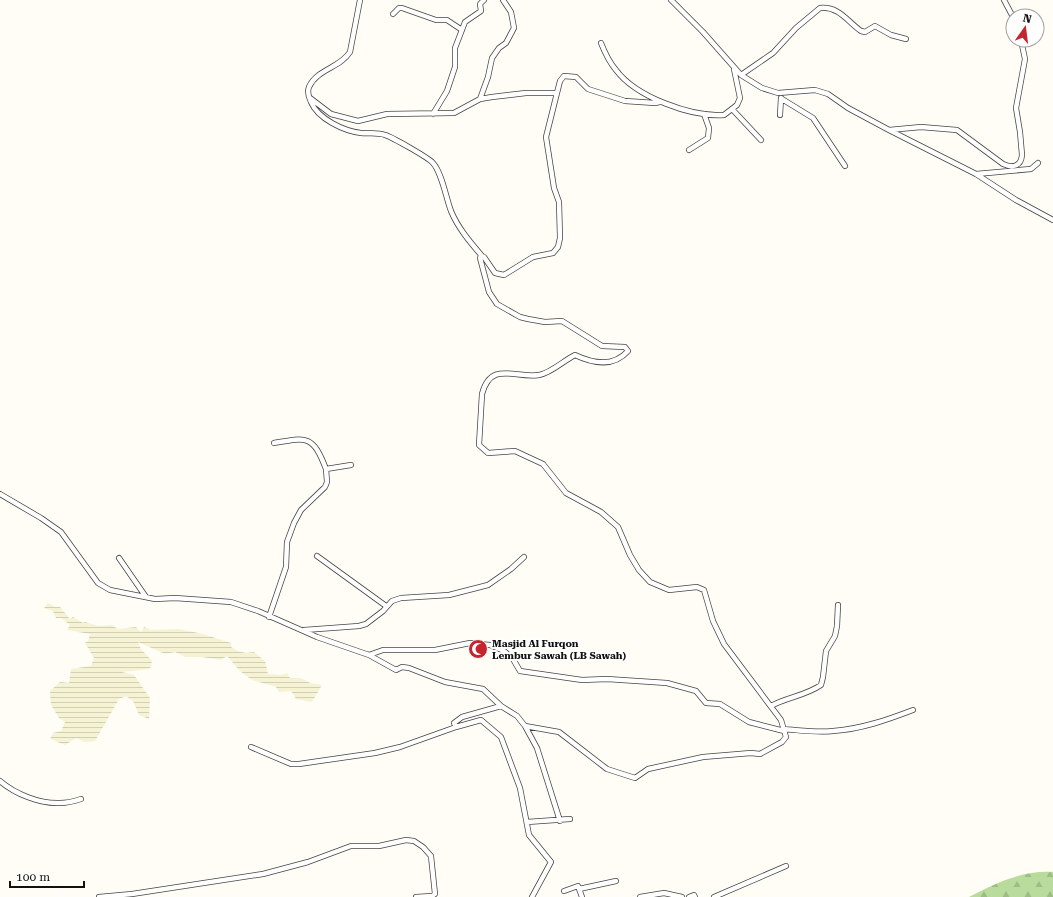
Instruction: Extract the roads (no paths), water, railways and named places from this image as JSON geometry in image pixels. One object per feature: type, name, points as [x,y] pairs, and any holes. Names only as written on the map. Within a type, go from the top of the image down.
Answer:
[{"type":"street","points":[[360,0],[350,52],[345,58],[322,72],[308,88],[308,96],[312,106],[330,121],[344,128],[361,133],[386,135],[433,162],[444,187],[451,211],[464,234],[495,273],[504,275],[533,257],[553,253],[558,247],[560,234],[559,202],[554,188],[546,137],[561,78],[572,76],[579,79],[592,91],[625,101],[660,102]]},
{"type":"street","points":[[433,114],[447,91],[455,67],[454,48],[462,30],[468,19],[481,11],[480,4],[484,0]]},
{"type":"street","points":[[480,99],[488,77],[492,58],[499,48],[506,43],[514,28],[511,12],[503,0]]},
{"type":"street","points":[[671,0],[741,75],[762,88],[778,93],[815,90],[828,94],[848,108],[976,174],[1016,200],[1053,220]]},
{"type":"street","points":[[393,14],[399,8],[402,8],[436,20],[447,20],[462,30]]},
{"type":"street","points":[[741,75],[773,53],[796,28],[820,8],[843,14],[861,32],[865,32],[875,26],[891,36],[906,39]]},
{"type":"street","points":[[601,43],[616,71],[632,86],[660,102],[704,114],[724,115],[737,105],[740,98],[733,65]]},
{"type":"street","points":[[889,130],[926,127],[957,130],[1003,164],[1008,166],[1017,165],[1021,160],[1022,155],[1016,102],[1025,59],[1023,48]]},
{"type":"street","points":[[308,96],[331,114],[358,121],[387,114],[454,113],[480,99],[526,94],[557,93]]},
{"type":"street","points":[[778,93],[782,99],[813,118],[845,166]]},
{"type":"street","points":[[780,115],[782,99]]},
{"type":"street","points":[[732,109],[761,140]]},
{"type":"street","points":[[689,150],[708,138],[709,128],[704,114]]},
{"type":"street","points":[[976,174],[1031,169],[1038,163]]},
{"type":"street","points":[[482,256],[480,258],[489,292],[497,304],[520,317],[545,322],[562,321],[602,346],[625,347],[628,351],[613,361],[599,363],[590,362],[575,355],[540,375],[501,373],[491,377],[484,387],[482,394],[478,442],[481,448],[491,454],[517,452],[543,464],[566,493],[601,512],[618,526],[635,564],[644,576],[655,584],[669,590],[697,587],[704,590],[713,621],[724,644],[781,720],[786,737],[784,740],[764,753],[703,757],[648,769],[635,778],[607,769],[559,732],[525,726]]},
{"type":"street","points":[[269,617],[286,567],[287,542],[294,523],[301,510],[325,487],[327,482],[326,469],[320,452],[308,440],[297,439],[274,443]]},
{"type":"street","points":[[326,469],[351,465]]},
{"type":"street","points":[[0,494],[41,518],[61,532],[98,583],[104,588],[146,597],[231,602],[252,608],[269,617],[341,646],[369,655],[396,670],[402,667],[409,668],[444,682],[483,689],[491,694],[502,706],[517,716],[525,726],[537,748],[560,821]]},
{"type":"street","points":[[317,556],[386,606]]},
{"type":"street","points":[[302,630],[359,626],[366,624],[383,611],[392,601],[402,598],[449,595],[488,585],[511,569],[524,557]]},
{"type":"street","points":[[119,558],[146,597]]},
{"type":"street","points":[[771,706],[781,701],[803,695],[821,685],[824,677],[826,651],[835,636],[838,605]]},
{"type":"street","points":[[369,655],[383,650],[435,650],[470,643],[490,645],[504,651],[513,659],[520,671],[582,680],[672,684],[696,691],[706,703],[720,704],[749,722],[783,730],[832,732],[852,729],[874,725],[913,710]]},
{"type":"street","points":[[456,728],[454,723],[462,717],[502,706]]},
{"type":"street","points":[[251,748],[291,764],[299,764],[375,753],[400,747],[481,720],[501,738],[520,788],[530,835],[551,862],[532,897]]},
{"type":"street","points":[[0,781],[12,790],[33,799],[60,804],[82,799]]},
{"type":"street","points":[[528,822],[560,821],[570,819]]},
{"type":"street","points":[[99,897],[132,894],[263,874],[308,862],[351,846],[379,846],[406,840],[423,847],[431,856],[434,894],[432,896],[416,897]]},
{"type":"street","points":[[714,897],[786,866]]},
{"type":"street","points":[[579,889],[616,881]]},
{"type":"street","points":[[564,891],[578,886],[582,897]]},
{"type":"street","points":[[640,897],[664,893],[682,897]]},
{"type":"street","points":[[689,897],[695,897]]},
{"type":"place","name":"Masjid Al Furqon Lembur Sawah (LB Sawah)","points":[[478,649]]}]
